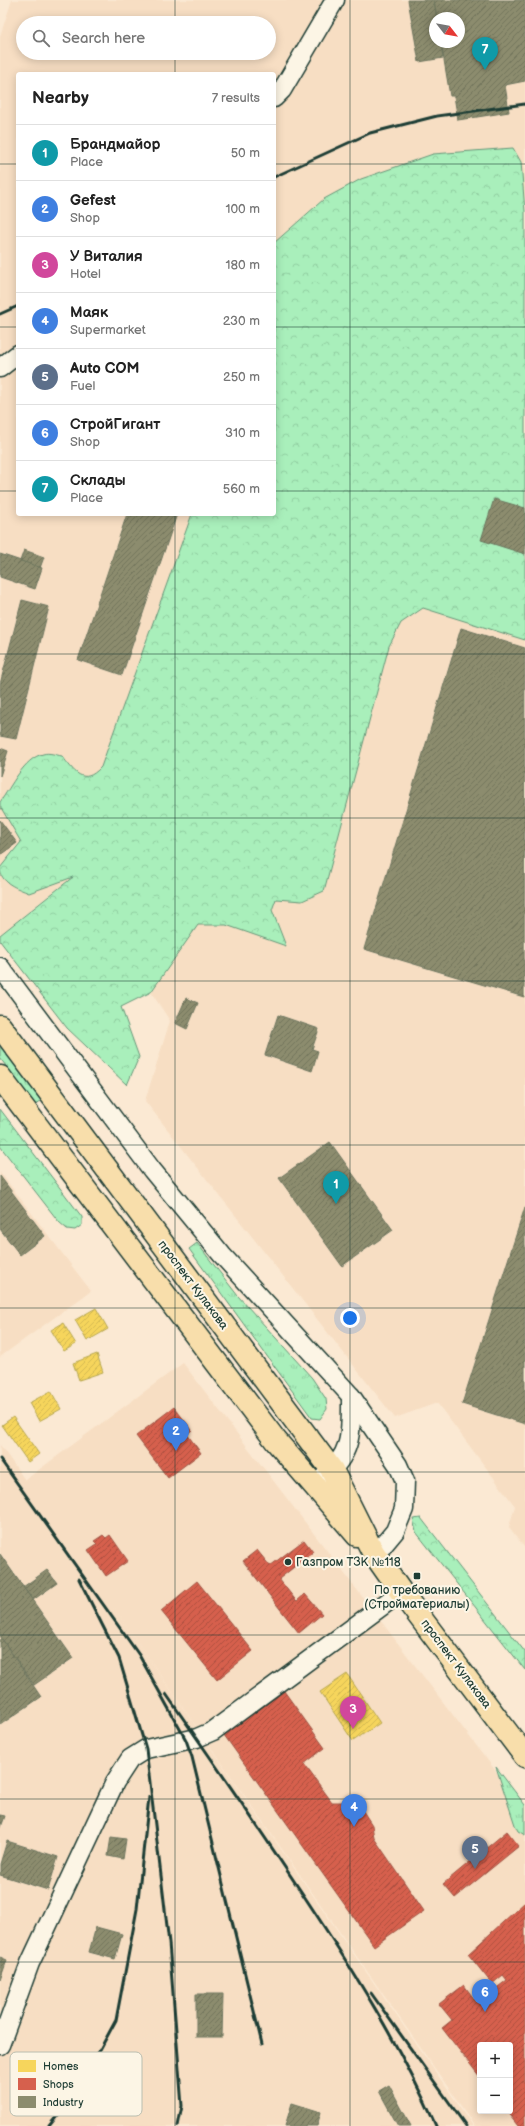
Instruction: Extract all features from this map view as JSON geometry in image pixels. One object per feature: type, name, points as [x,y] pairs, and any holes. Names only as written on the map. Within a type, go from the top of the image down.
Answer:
[{"type":"main road","name":"проспект Кулакова","points":[[0,1026],[332,1470],[374,1554]]},
{"type":"main road","name":"проспект Кулакова","points":[[0,1077],[271,1434],[313,1486],[374,1554],[525,1756]]},
{"type":"street","points":[[276,96],[282,90],[335,0]]},
{"type":"street","points":[[0,368],[16,356]]},
{"type":"street","points":[[0,967],[152,1170],[222,1255],[351,1396],[398,1465],[405,1481],[404,1509],[395,1532],[374,1554]]},
{"type":"street","points":[[313,1486],[332,1470],[343,1457],[348,1443],[351,1424],[351,1396]]},
{"type":"street","points":[[0,2045],[30,1963],[115,1782],[130,1759],[146,1749],[197,1738],[213,1731],[401,1592]]},
{"type":"shaded area","points":[[12,0],[525,0],[525,1548],[509,1527],[515,1506],[437,1403],[395,1418],[145,1101],[170,1021],[75,876],[0,935],[0,36]]},
{"type":"shaded area","points":[[0,1172],[91,1291],[0,1357]]},
{"type":"shaded area","points":[[183,1363],[525,1809],[525,2126],[475,2126],[108,1600],[473,2126],[0,2126],[0,1445],[25,1480]]},
{"type":"green space","points":[[513,148],[521,162],[525,211],[525,640],[423,608],[401,623],[389,646],[324,891],[302,901],[276,899],[272,910],[286,946],[226,925],[198,925],[151,992],[121,1007],[139,1057],[127,1085],[67,1028],[0,941],[0,935],[73,877],[29,893],[15,887],[3,878],[0,868],[21,842],[0,806],[0,802],[24,767],[36,757],[45,753],[62,756],[79,775],[89,776],[101,767],[191,516],[276,516],[276,241],[324,199],[361,179],[433,154]]},
{"type":"green space","points":[[0,1044],[42,1100],[35,1105],[0,1058]]},
{"type":"green space","points":[[0,1109],[82,1217],[82,1225],[75,1230],[67,1229],[59,1222],[0,1146]]},
{"type":"green space","points":[[197,1243],[238,1296],[312,1378],[326,1399],[327,1409],[320,1419],[312,1418],[189,1249]]},
{"type":"green space","points":[[421,1518],[525,1652],[525,1670],[416,1532],[413,1519]]},
{"type":"green space","points":[[496,1767],[525,1805],[525,1835],[518,1831],[515,1825]]},
{"type":"building: Homes","points":[[96,1308],[108,1329],[87,1341],[75,1320]]},
{"type":"building: Homes","points":[[63,1323],[76,1344],[64,1351],[51,1330]]},
{"type":"building: Homes","points":[[97,1354],[103,1372],[79,1380],[73,1363]]},
{"type":"building: Homes","points":[[51,1391],[61,1409],[39,1421],[29,1403]]},
{"type":"building: Homes","points":[[13,1417],[39,1454],[28,1462],[2,1425]]},
{"type":"building: Homes","points":[[347,1674],[380,1723],[353,1741],[320,1692]]},
{"type":"building: Shops","points":[[174,1407],[192,1430],[187,1434],[201,1453],[168,1478],[136,1436]]},
{"type":"building: Shops","points":[[103,1535],[106,1538],[110,1535],[128,1561],[106,1576],[88,1550],[97,1544],[94,1541]]},
{"type":"building: Shops","points":[[304,1540],[313,1552],[279,1579],[294,1598],[280,1609],[243,1561],[257,1550],[270,1566]]},
{"type":"building: Shops","points":[[197,1581],[253,1651],[217,1680],[161,1611]]},
{"type":"building: Shops","points":[[305,1594],[322,1614],[299,1633],[280,1609],[294,1598],[297,1601]]},
{"type":"building: Shops","points":[[284,1691],[325,1748],[304,1764],[332,1802],[348,1802],[363,1811],[372,1825],[374,1838],[424,1911],[374,1946],[224,1735]]},
{"type":"building: Shops","points":[[507,1831],[519,1846],[455,1898],[443,1884]]},
{"type":"building: Shops","points":[[525,1902],[525,2126],[518,2126],[508,2114],[513,2114],[513,2042],[477,2042],[477,2073],[442,2028],[452,2020],[439,2004],[464,1985],[477,2003],[507,1980],[503,1975],[492,1984],[468,1954]]},
{"type":"building: Industry","points":[[408,0],[434,0],[436,12],[429,12],[429,48],[442,48],[443,58],[419,62]]},
{"type":"building: Industry","points":[[434,0],[525,0],[525,81],[505,85],[509,112],[458,120],[454,96],[450,96],[442,48],[465,48],[465,12],[436,12]]},
{"type":"building: Industry","points":[[494,499],[525,508],[525,554],[481,540]]},
{"type":"building: Industry","points":[[126,516],[176,516],[122,675],[78,660]]},
{"type":"building: Industry","points":[[24,550],[44,557],[40,568],[20,561]]},
{"type":"building: Industry","points":[[0,554],[42,568],[35,589],[0,577]]},
{"type":"building: Industry","points":[[22,600],[49,607],[16,739],[0,736],[0,684]]},
{"type":"building: Industry","points":[[461,628],[525,648],[524,997],[364,949]]},
{"type":"building: Industry","points":[[0,748],[8,751],[0,776]]},
{"type":"building: Industry","points":[[0,820],[17,843],[0,855]]},
{"type":"building: Industry","points":[[186,998],[198,1003],[187,1029],[175,1023]]},
{"type":"building: Industry","points":[[278,1015],[319,1029],[312,1049],[318,1051],[312,1071],[265,1055]]},
{"type":"building: Industry","points":[[330,1142],[393,1230],[342,1266],[279,1178]]},
{"type":"building: Industry","points":[[0,1176],[45,1236],[20,1255],[0,1229]]},
{"type":"building: Industry","points":[[525,1207],[525,1424],[462,1404]]},
{"type":"building: Industry","points":[[0,1554],[73,1658],[34,1685],[0,1636]]},
{"type":"building: Industry","points":[[47,1570],[57,1583],[33,1600],[23,1587]]},
{"type":"building: Industry","points":[[2,1639],[41,1697],[0,1725],[0,1640]]},
{"type":"building: Industry","points":[[0,1815],[5,1816],[0,1830]]},
{"type":"building: Industry","points":[[111,1837],[126,1839],[123,1859],[108,1856]]},
{"type":"building: Industry","points":[[7,1841],[58,1857],[48,1890],[0,1875],[0,1864]]},
{"type":"building: Industry","points":[[96,1927],[122,1934],[115,1959],[89,1952]]},
{"type":"building: Industry","points":[[0,1957],[7,1960],[0,1980]]},
{"type":"building: Industry","points":[[196,1994],[223,1994],[222,2037],[196,2037]]},
{"type":"building: Industry","points":[[389,2085],[411,2126],[398,2126],[379,2091]]},
{"type":"building: Industry","points":[[292,2103],[321,2112],[317,2126],[285,2126]]},
{"type":"railway","points":[[276,176],[370,133],[437,116],[525,104]]},
{"type":"railway","points":[[0,314],[16,307]]},
{"type":"railway","points":[[0,1459],[139,1655],[186,1740],[192,1757],[262,2044]]},
{"type":"railway","points":[[79,1579],[119,1658],[146,1749],[169,1943],[182,2106],[178,2126]]},
{"type":"railway","points":[[166,1694],[270,1845],[340,1952],[375,2008],[407,2066],[436,2126]]},
{"type":"railway","points":[[99,2052],[116,2020],[137,1909],[149,1797]]},
{"type":"railway","points":[[371,1993],[466,2126]]},
{"type":"railway","points":[[49,2126],[57,2116]]},
{"type":"place","name":"Склады","points":[[485,70]]},
{"type":"place","name":"Брандмайор","points":[[336,1204]]},
{"type":"place","name":"Gefest","points":[[176,1451]]},
{"type":"place","name":"Газпром ТЗК №118","points":[[288,1562]]},
{"type":"place","name":"По требованию (Стройматериалы)","points":[[417,1576]]},
{"type":"place","name":"У Виталия","points":[[353,1729]]},
{"type":"place","name":"Маяк","points":[[354,1827]]},
{"type":"place","name":"Auto COM","points":[[475,1869]]},
{"type":"place","name":"СтройГигант","points":[[485,2012]]}]
